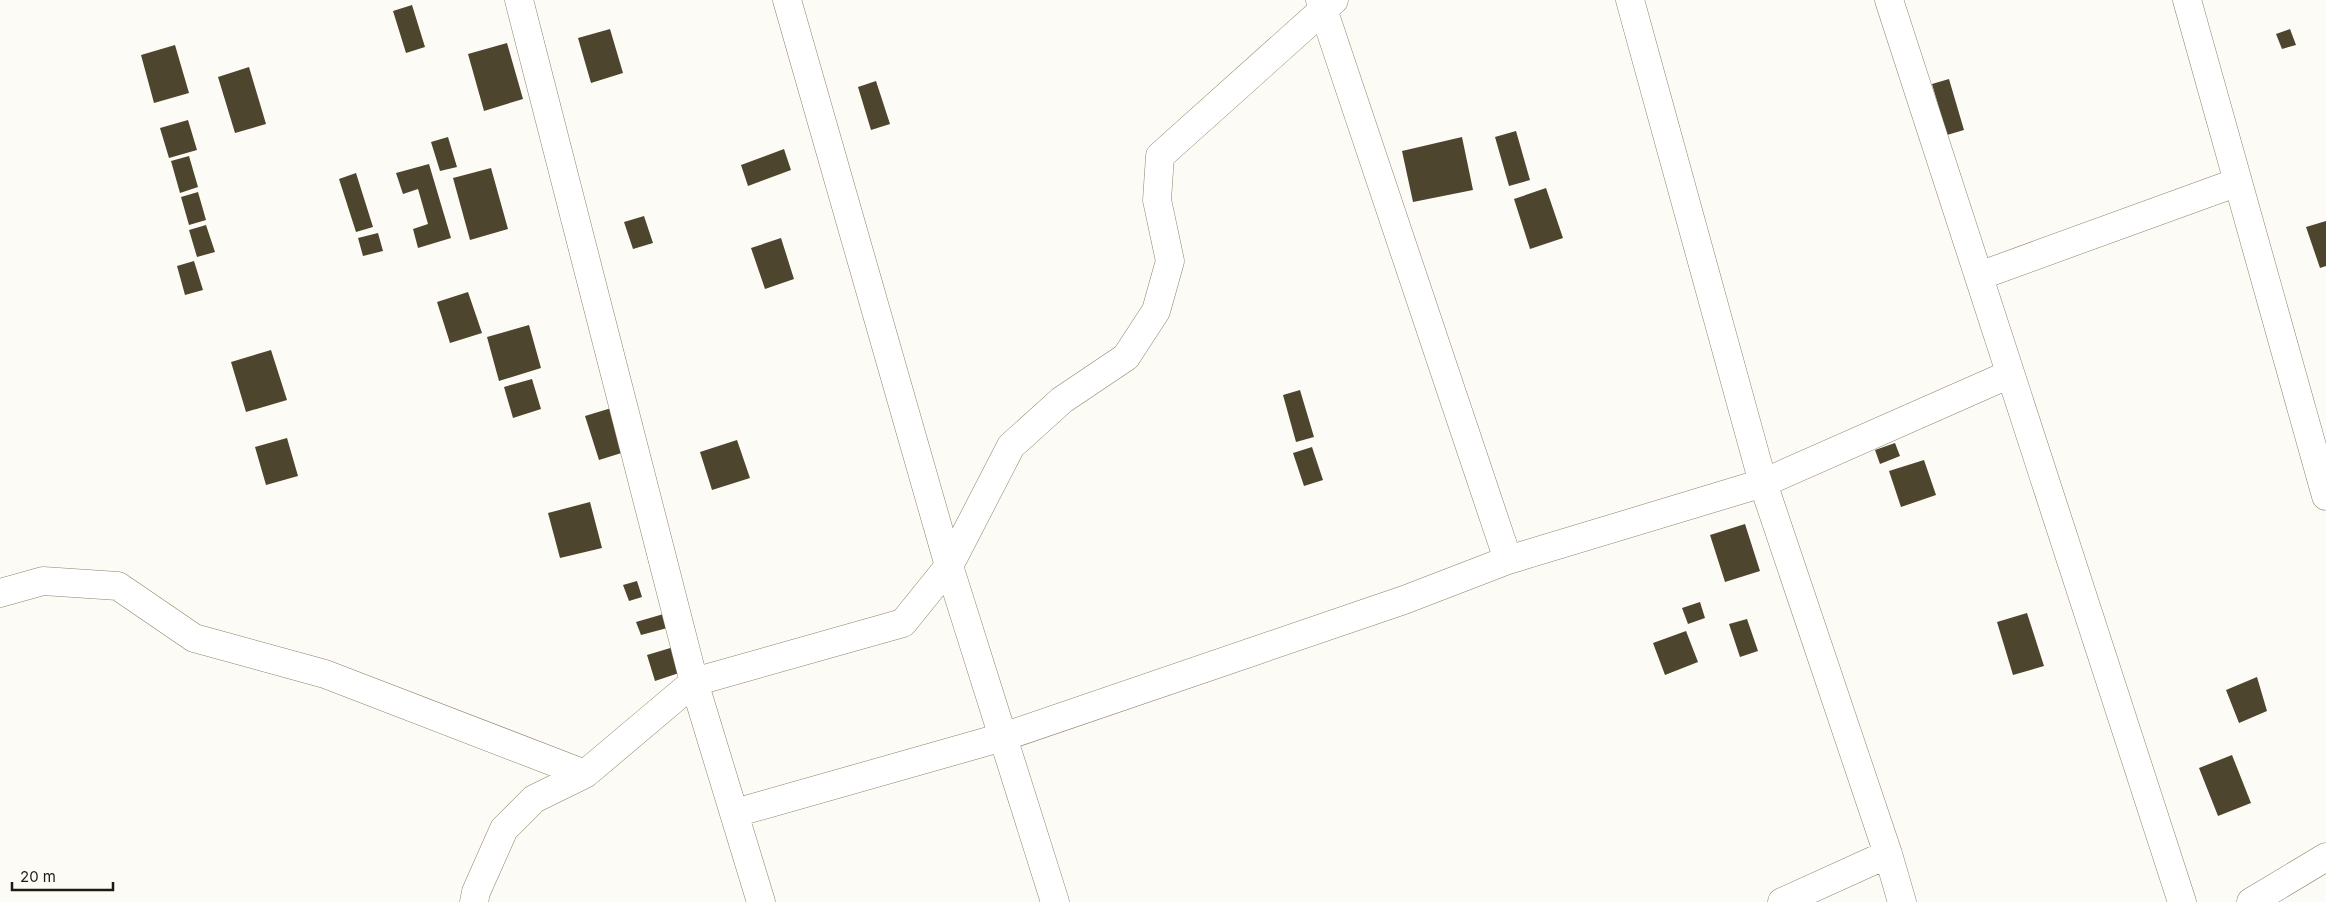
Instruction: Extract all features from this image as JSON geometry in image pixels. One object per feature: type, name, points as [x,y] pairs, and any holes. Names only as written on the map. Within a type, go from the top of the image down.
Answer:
[{"type":"street","points":[[519,0],[694,682],[761,902]]},
{"type":"street","points":[[787,0],[949,566],[1054,902]]},
{"type":"street","points":[[1630,0],[1763,484],[1888,854],[1902,902]]},
{"type":"street","points":[[1889,0],[2182,902]]},
{"type":"street","points":[[2187,0],[2326,496]]},
{"type":"street","points":[[474,902],[476,892],[504,829],[534,798],[585,774],[694,682],[903,623],[949,566],[1011,446],[1062,400],[1126,357],[1156,311],[1170,261],[1157,200],[1160,156],[1325,4],[1508,560]]},
{"type":"street","points":[[1979,276],[2238,182]]},
{"type":"street","points":[[735,813],[1003,737],[1404,600],[1508,560],[1763,484],[2010,374]]},
{"type":"street","points":[[0,593],[43,581],[118,586],[194,638],[325,674],[585,774]]},
{"type":"street","points":[[1782,902],[1888,854]]},
{"type":"street","points":[[2250,902],[2326,857]]},
{"type":"building","points":[[412,5],[425,47],[406,53],[393,11]]},
{"type":"building","points":[[610,29],[623,73],[591,83],[578,38]]},
{"type":"building","points":[[2290,29],[2296,45],[2282,49],[2276,34]]},
{"type":"building","points":[[507,43],[523,99],[484,111],[468,54]]},
{"type":"building","points":[[175,45],[189,93],[154,103],[141,55]]},
{"type":"building","points":[[249,67],[266,124],[235,133],[218,77]]},
{"type":"building","points":[[1949,79],[1964,130],[1947,135],[1932,84]]},
{"type":"building","points":[[876,81],[890,124],[871,130],[858,87]]},
{"type":"building","points":[[188,120],[197,150],[169,158],[160,128]]},
{"type":"building","points":[[1516,131],[1530,180],[1509,186],[1495,137]]},
{"type":"building","points":[[448,137],[457,167],[440,171],[431,142]]},
{"type":"building","points":[[1462,137],[1473,190],[1413,202],[1402,151]]},
{"type":"building","points":[[784,149],[791,170],[748,186],[741,165]]},
{"type":"building","points":[[189,156],[198,187],[180,193],[171,161]]},
{"type":"building","points":[[429,164],[451,238],[418,248],[413,229],[428,224],[418,189],[403,194],[396,173]]},
{"type":"building","points":[[491,168],[508,229],[470,240],[453,178]]},
{"type":"building","points":[[356,173],[373,227],[356,232],[339,179]]},
{"type":"building","points":[[1546,188],[1563,238],[1530,249],[1514,199]]},
{"type":"building","points":[[198,192],[206,220],[189,225],[181,197]]},
{"type":"building","points":[[644,216],[653,243],[633,249],[624,222]]},
{"type":"building","points":[[2326,221],[2326,266],[2320,268],[2306,227]]},
{"type":"building","points":[[206,225],[215,252],[197,257],[189,230]]},
{"type":"building","points":[[378,233],[383,251],[363,256],[358,238]]},
{"type":"building","points":[[781,238],[794,279],[765,289],[751,248]]},
{"type":"building","points":[[194,261],[203,290],[185,295],[177,266]]},
{"type":"building","points":[[468,292],[482,333],[450,343],[437,302]]},
{"type":"building","points":[[529,325],[541,368],[499,381],[487,337]]},
{"type":"building","points":[[271,350],[287,400],[246,412],[231,362]]},
{"type":"building","points":[[532,379],[541,409],[513,418],[504,387]]},
{"type":"building","points":[[1300,390],[1314,437],[1296,442],[1283,395]]},
{"type":"building","points":[[618,406],[631,450],[599,460],[585,416]]},
{"type":"building","points":[[287,438],[298,476],[266,485],[255,447]]},
{"type":"building","points":[[737,440],[750,478],[712,490],[700,452]]},
{"type":"building","points":[[1895,443],[1900,456],[1880,464],[1875,450]]},
{"type":"building","points":[[1312,447],[1323,480],[1304,486],[1293,453]]},
{"type":"building","points":[[1924,460],[1936,495],[1901,507],[1889,471]]},
{"type":"building","points":[[590,502],[602,548],[560,558],[548,513]]},
{"type":"building","points":[[1745,524],[1760,571],[1725,582],[1710,535]]},
{"type":"building","points":[[637,581],[642,597],[629,601],[623,585]]},
{"type":"building","points":[[1700,602],[1705,618],[1688,624],[1682,608]]},
{"type":"building","points":[[667,613],[671,627],[641,635],[636,622]]},
{"type":"building","points":[[2027,613],[2044,666],[2013,675],[1997,622]]},
{"type":"building","points":[[1747,619],[1758,651],[1740,657],[1729,624]]},
{"type":"building","points":[[1686,631],[1698,662],[1665,675],[1653,643]]},
{"type":"building","points":[[677,646],[685,671],[655,681],[647,655]]},
{"type":"building","points":[[2257,677],[2267,711],[2239,723],[2226,690]]},
{"type":"building","points":[[2232,755],[2251,803],[2218,816],[2199,768]]}]
